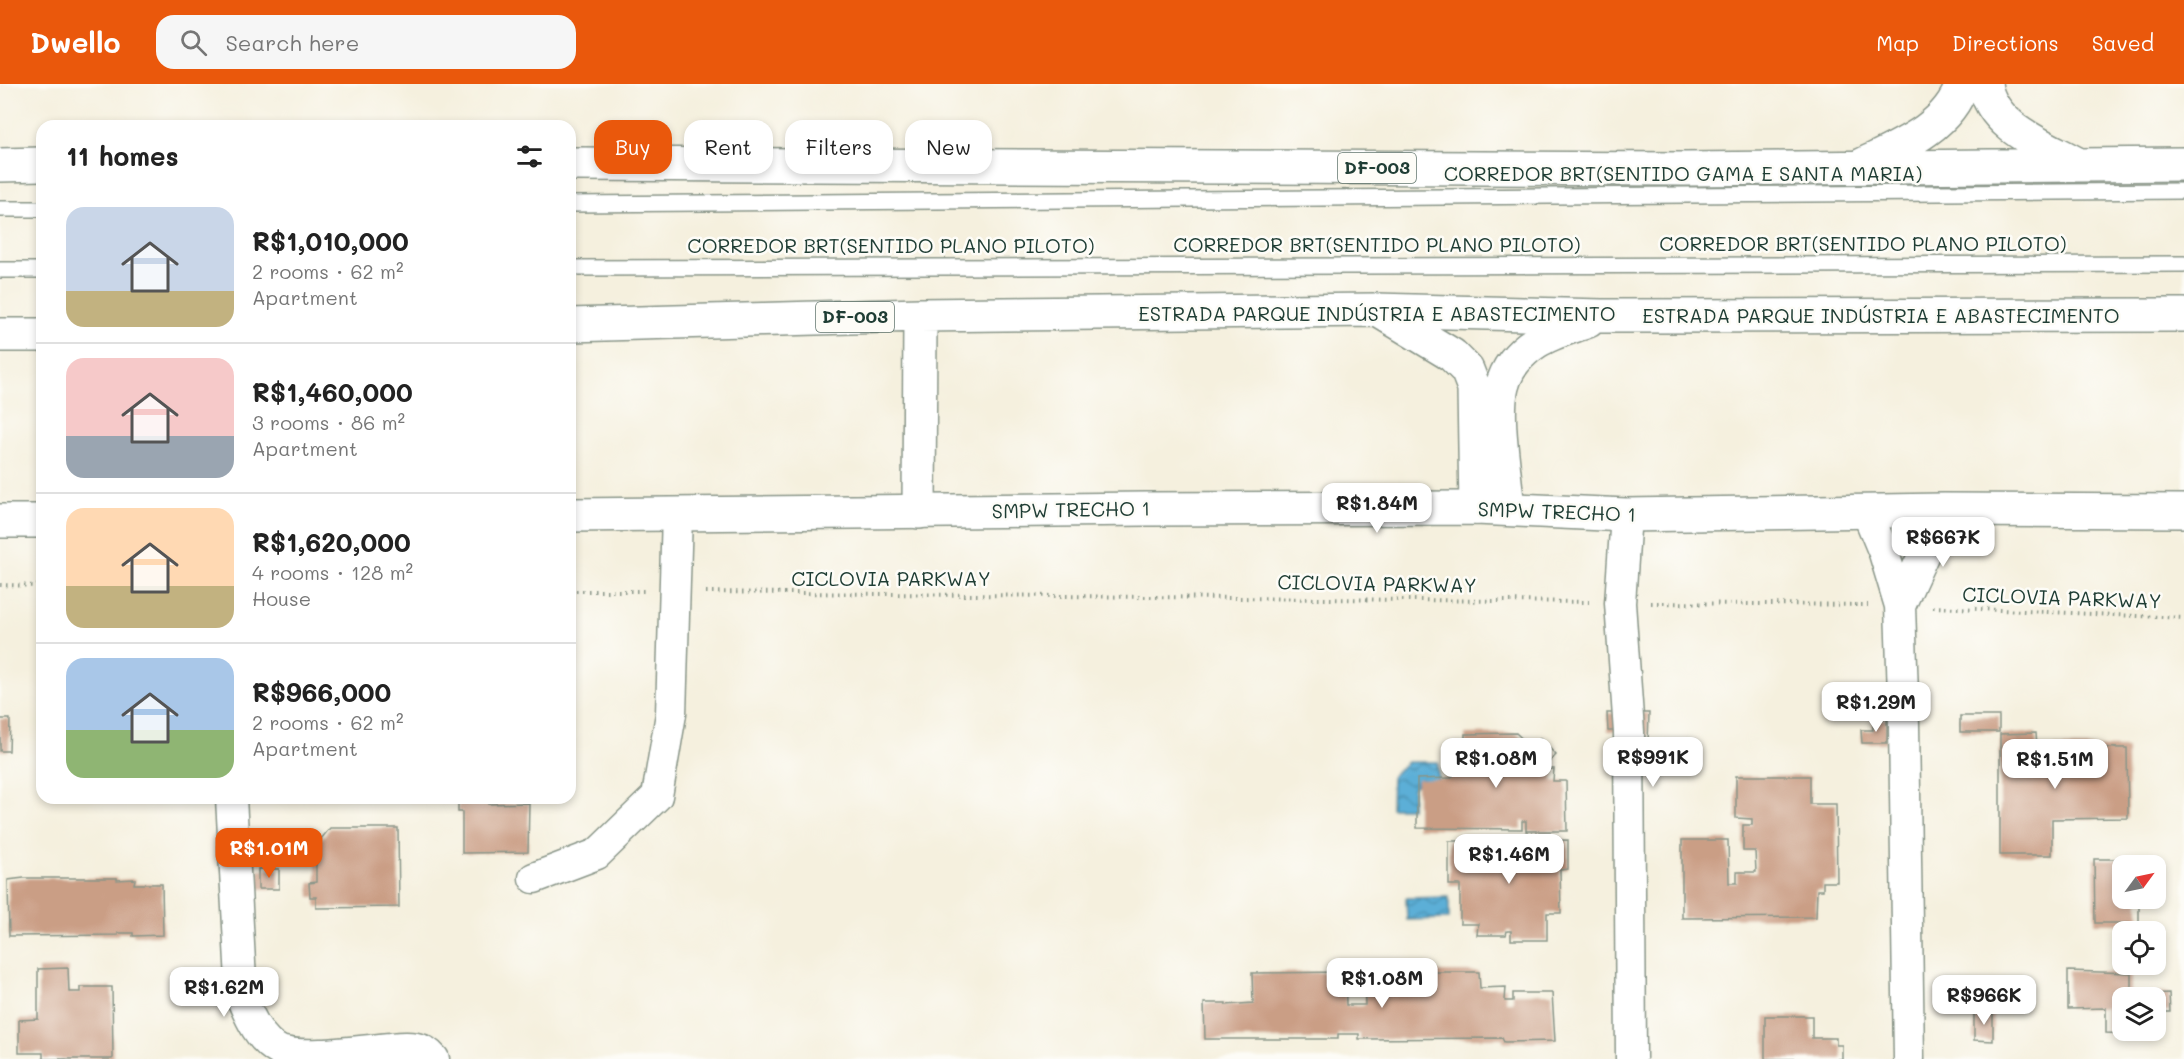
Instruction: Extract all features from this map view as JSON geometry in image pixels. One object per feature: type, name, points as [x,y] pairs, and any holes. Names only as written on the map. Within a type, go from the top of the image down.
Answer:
[{"type":"main road","points":[[1855,168],[1893,150],[1945,115],[1957,100],[1962,84]]},
{"type":"main road","points":[[1985,84],[1988,100],[1999,117],[2078,165]]},
{"type":"main road","points":[[0,165],[36,164]]},
{"type":"main road","name":"DF-003","points":[[576,164],[1855,168],[2184,164]]},
{"type":"main road","points":[[1376,310],[1452,355],[1467,370],[1474,387],[1492,509]]},
{"type":"main road","name":"ESTRADA PARQUE INDÚSTRIA E ABASTECIMENTO","points":[[576,325],[920,315],[1376,310],[1602,316],[2184,315]]},
{"type":"main road","points":[[920,315],[920,512]]},
{"type":"main road","points":[[1492,509],[1498,409],[1501,386],[1508,369],[1519,355],[1538,340],[1602,316]]},
{"type":"main road","points":[[0,335],[36,335]]},
{"type":"main road","name":"SMPW TRECHO 1","points":[[576,515],[1146,509],[1492,509],[1626,515],[1944,510],[2184,511]]},
{"type":"main road","points":[[0,521],[36,521]]},
{"type":"street","points":[[1900,606],[1944,510]]},
{"type":"street","points":[[1867,512],[1884,553],[1900,606],[1909,1059]]},
{"type":"street","points":[[534,878],[597,854],[657,796],[671,714],[677,514]]},
{"type":"street","points":[[1626,515],[1620,603],[1629,732],[1631,1059]]},
{"type":"street","points":[[231,804],[242,999],[262,1037],[279,1050],[302,1056],[411,1046],[430,1054],[434,1059]]},
{"type":"lane","name":"CORREDOR BRT(SENTIDO GAMA E SANTA MARIA)","points":[[576,204],[2184,191]]},
{"type":"lane","points":[[0,209],[36,209]]},
{"type":"lane","name":"CORREDOR BRT(SENTIDO PLANO PILOTO)","points":[[576,268],[2184,264]]},
{"type":"lane","points":[[0,270],[36,270]]},
{"type":"path","points":[[0,585],[36,586]]},
{"type":"path","name":"CICLOVIA PARKWAY","points":[[576,591],[1900,606],[2184,618]]},
{"type":"water","points":[[1407,762],[1438,762],[1438,782],[1419,782],[1413,788],[1412,808],[1391,808],[1392,776]]},
{"type":"water","points":[[1449,897],[1449,919],[1407,920],[1406,898]]},
{"type":"building","points":[[1607,713],[1649,713],[1648,743],[1633,744],[1617,731],[1608,731]]},
{"type":"building","points":[[1960,716],[1999,716],[1999,732],[1960,732]]},
{"type":"building","points":[[0,719],[10,719],[9,751],[0,751]]},
{"type":"building","points":[[1873,719],[1887,719],[1887,743],[1862,743],[1861,730],[1873,730]]},
{"type":"building","points":[[1516,733],[1531,747],[1540,738],[1556,755],[1548,763],[1548,769],[1554,769],[1553,781],[1566,781],[1567,831],[1526,831],[1526,821],[1522,821],[1522,829],[1417,828],[1417,779],[1450,778],[1465,767],[1465,734]]},
{"type":"building","points":[[2036,733],[2037,747],[2127,748],[2128,818],[2052,819],[2052,855],[2000,855],[2000,734]]},
{"type":"building","points":[[1736,776],[1810,776],[1810,804],[1836,804],[1837,882],[1823,882],[1823,890],[1817,890],[1816,917],[1682,918],[1682,840],[1728,840],[1729,883],[1737,883],[1737,872],[1756,872],[1755,851],[1743,851],[1743,825],[1752,825],[1752,819],[1736,818]]},
{"type":"building","points":[[458,804],[529,804],[528,852],[462,853],[462,812],[458,812]]},
{"type":"building","points":[[330,828],[398,828],[399,907],[316,908],[316,897],[310,897],[309,883],[316,882],[316,845]]},
{"type":"building","points":[[1568,840],[1568,869],[1560,870],[1561,913],[1547,913],[1547,940],[1511,940],[1511,931],[1507,931],[1506,935],[1477,935],[1478,924],[1460,924],[1460,885],[1449,885],[1449,841],[1500,841],[1499,849],[1505,848],[1505,841]]},
{"type":"building","points":[[2094,859],[2112,859],[2112,909],[2139,909],[2139,921],[2095,923]]},
{"type":"building","points":[[258,869],[279,869],[279,889],[258,889]]},
{"type":"building","points":[[117,878],[117,880],[135,879],[134,884],[162,884],[163,935],[133,936],[133,933],[118,933],[118,935],[9,936],[8,880]]},
{"type":"building","points":[[1364,965],[1388,965],[1388,972],[1479,972],[1480,988],[1506,987],[1505,1001],[1513,1001],[1513,993],[1552,993],[1555,1041],[1504,1042],[1502,1038],[1359,1039],[1359,1034],[1338,1034],[1338,1039],[1205,1039],[1204,1003],[1226,1003],[1226,1005],[1253,1003],[1252,973],[1345,972],[1346,1005],[1365,1005]]},
{"type":"building","points":[[68,968],[69,992],[80,992],[80,987],[112,987],[112,1059],[43,1059],[43,1053],[19,1053],[19,1020],[38,1019],[38,969]]},
{"type":"building","points":[[2068,971],[2131,975],[2131,987],[2112,987],[2112,1033],[2106,1033],[2106,1008],[2068,1009]]},
{"type":"building","points":[[2166,993],[2169,993],[2170,1012],[2166,1012]]},
{"type":"building","points":[[1974,1011],[1993,1011],[1993,1041],[1974,1040]]},
{"type":"building","points":[[1765,1016],[1812,1016],[1812,1038],[1836,1038],[1836,1045],[1842,1045],[1842,1059],[1765,1059]]}]
